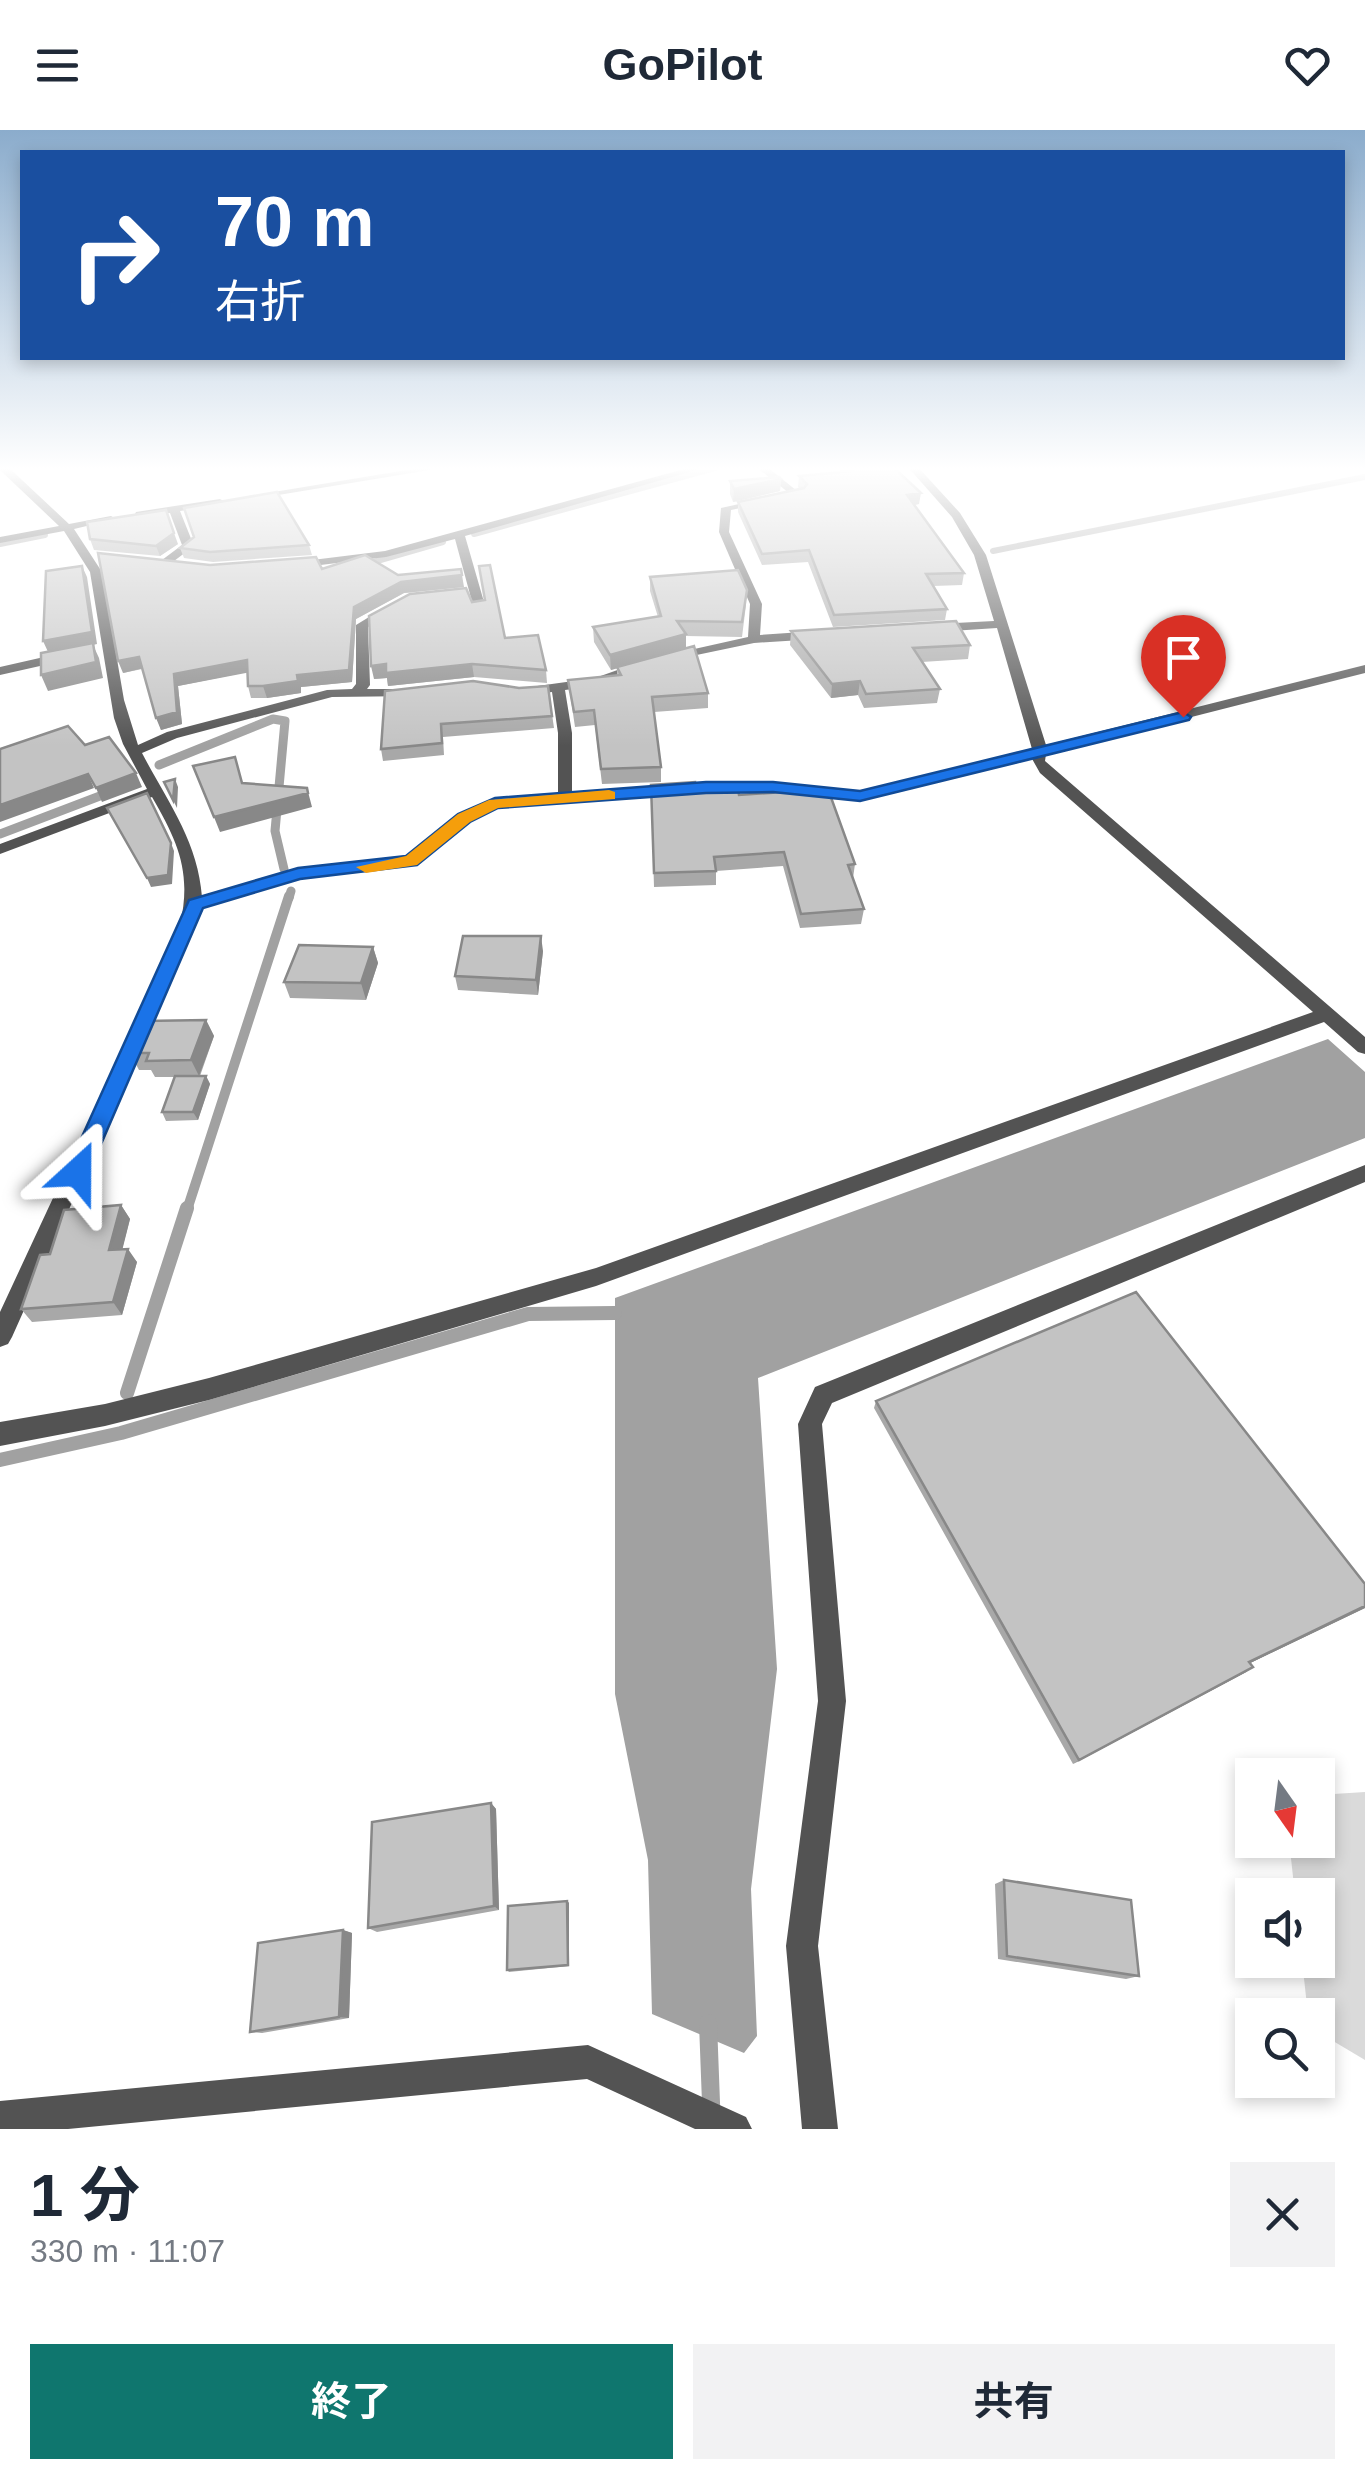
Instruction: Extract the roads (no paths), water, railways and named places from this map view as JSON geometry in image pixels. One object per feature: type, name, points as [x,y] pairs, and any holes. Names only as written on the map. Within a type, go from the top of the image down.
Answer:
[{"type":"street","points":[[0,1337],[196,904],[193,866],[182,836],[154,791],[122,721],[96,572],[90,559]]},
{"type":"street","points":[[162,565],[170,559]]},
{"type":"street","points":[[284,566],[341,559]]},
{"type":"street","points":[[466,559],[480,610]]},
{"type":"street","points":[[736,559],[756,604],[754,639]]},
{"type":"street","points":[[981,559],[1045,770],[1365,1048]]},
{"type":"street","points":[[144,563],[179,566]]},
{"type":"street","points":[[458,594],[475,592]]},
{"type":"street","points":[[358,690],[363,685],[362,625],[408,600]]},
{"type":"street","points":[[926,629],[1002,624]]},
{"type":"street","points":[[507,690],[558,690],[754,639],[831,634]]},
{"type":"street","points":[[0,671],[108,649]]},
{"type":"street","points":[[196,904],[298,874],[411,861],[478,809],[565,797],[756,787],[860,796],[1038,755],[1365,669]]},
{"type":"street","points":[[135,752],[188,730],[332,693],[358,690],[378,696],[424,691]]},
{"type":"street","points":[[558,690],[565,734],[565,797]]},
{"type":"street","points":[[0,849],[154,791]]},
{"type":"street","points":[[0,1434],[104,1415],[209,1389],[596,1277],[1327,1014]]},
{"type":"street","points":[[820,2129],[802,1946],[832,1700],[810,1424],[822,1395],[1365,1173]]},
{"type":"street","points":[[0,2118],[588,2062],[733,2128]]},
{"type":"waterway","points":[[363,565],[383,559]]},
{"type":"waterway","points":[[159,765],[273,719],[285,721],[275,831],[284,869]]},
{"type":"waterway","points":[[0,834],[113,791]]},
{"type":"waterway","points":[[289,898],[291,891]]},
{"type":"waterway","points":[[187,1210],[289,896]]},
{"type":"waterway","points":[[127,1393],[187,1208]]},
{"type":"waterway","points":[[0,1460],[121,1433],[528,1314],[615,1313]]},
{"type":"waterway","points":[[708,2023],[712,2129]]}]
